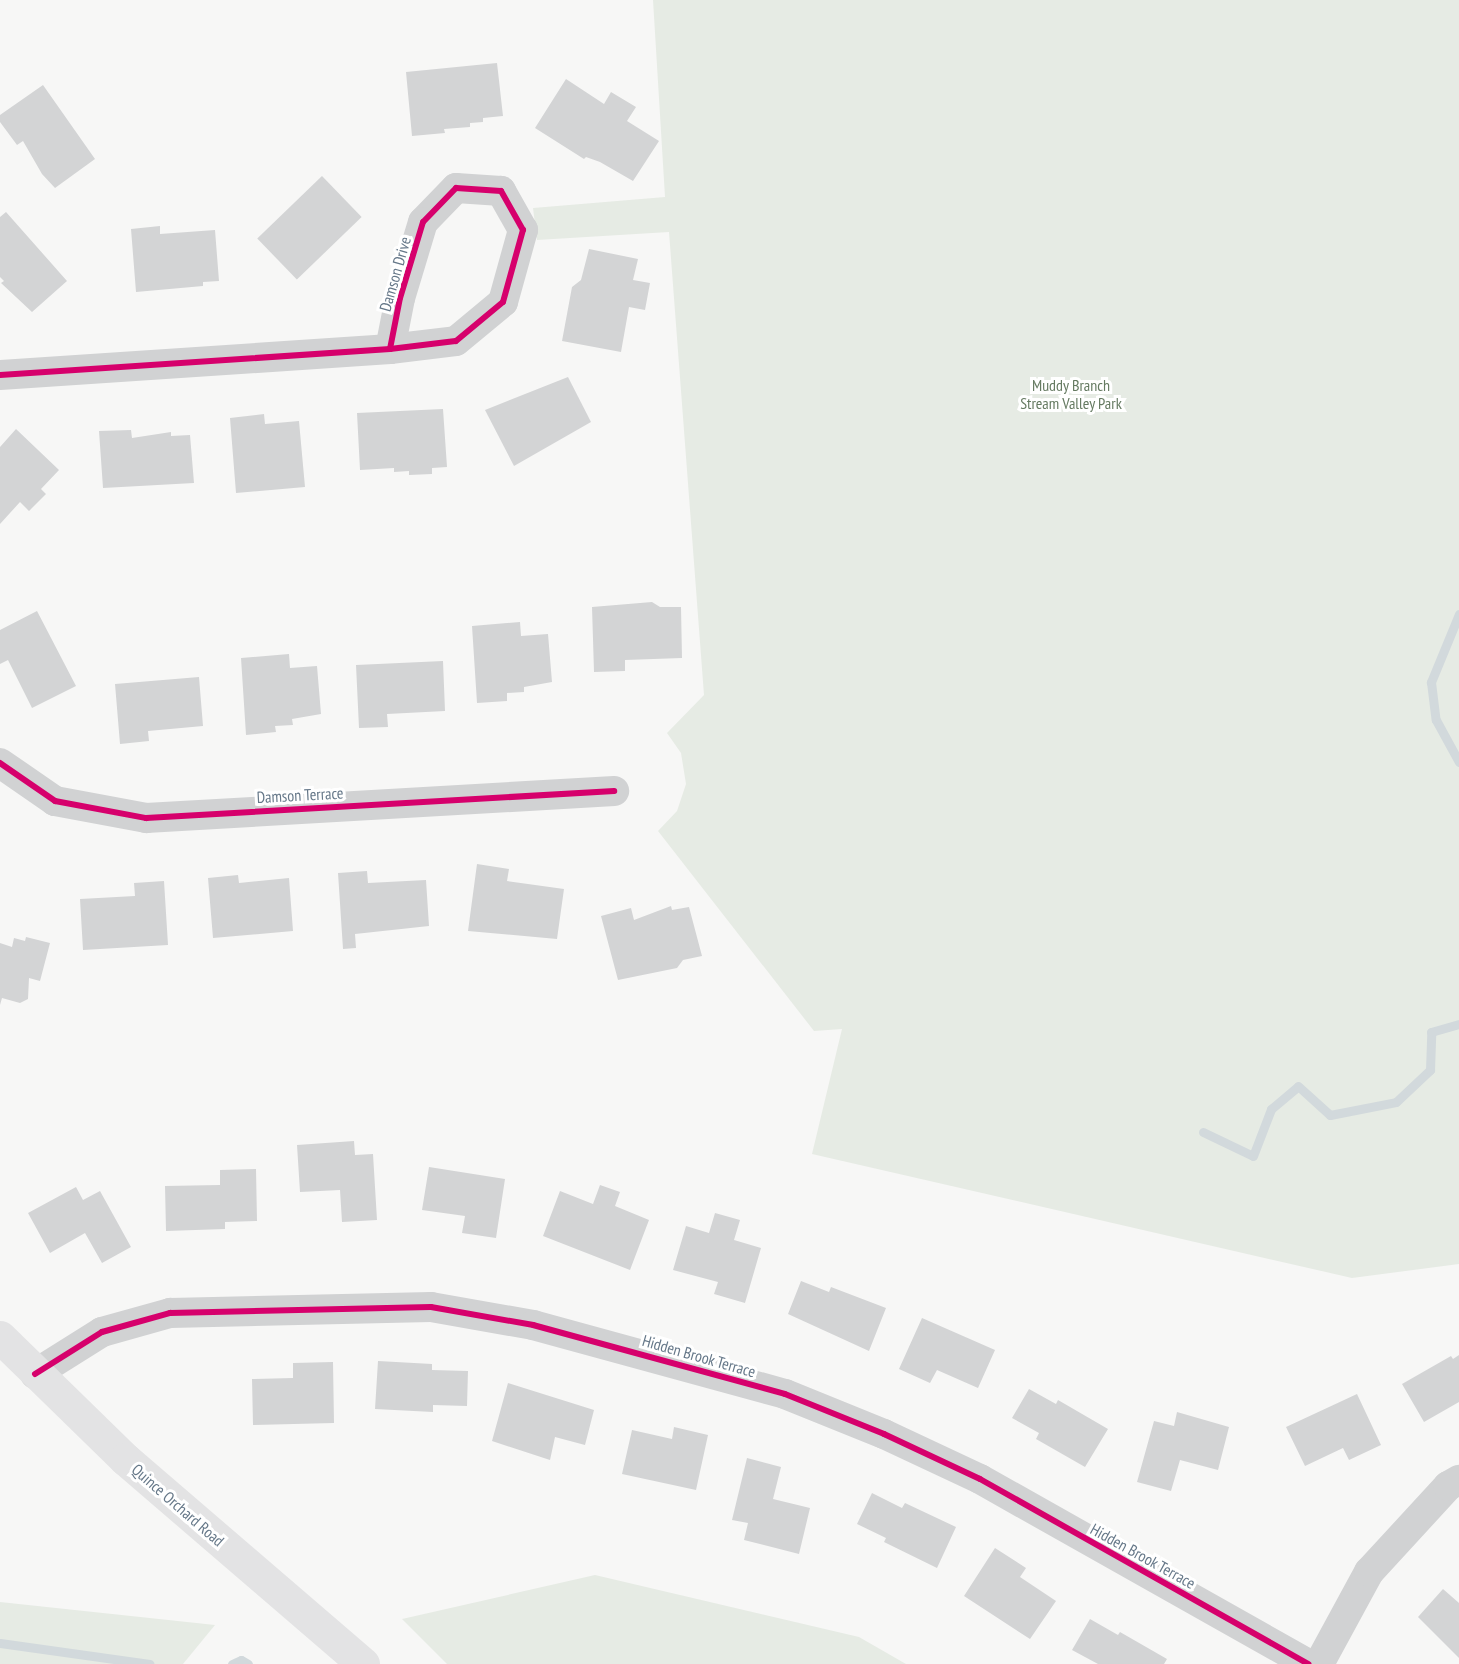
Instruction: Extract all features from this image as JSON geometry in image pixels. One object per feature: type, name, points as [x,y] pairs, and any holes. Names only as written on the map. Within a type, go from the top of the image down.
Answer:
[{"type":"street","name":"Damson Drive","points":[[0,375],[390,349],[456,341],[503,302],[523,230],[501,191],[456,188],[423,222],[400,298],[390,349]]},
{"type":"street","name":"Damson Terrace","points":[[0,763],[56,801],[146,818],[614,791]]},
{"type":"street","name":"Hidden Brook Terrace","points":[[35,1374],[102,1332],[170,1313],[431,1308],[533,1325],[785,1395],[884,1434],[980,1479],[1308,1664]]},
{"type":"street","name":"Quince Orchard Road","points":[[0,1337],[35,1374],[125,1459],[363,1664]]},
{"type":"street","points":[[1319,1664],[1369,1572],[1448,1486],[1459,1480]]},
{"type":"green space","name":"Muddy Branch Stream Valley Park","points":[[653,0],[1459,0],[1459,1264],[1352,1278],[812,1154],[842,1029],[814,1031],[658,831],[677,811],[686,784],[681,753],[667,733],[704,695],[669,232],[537,240],[533,208],[665,197]]},
{"type":"green space","points":[[595,1575],[859,1637],[906,1664],[447,1664],[402,1619]]},
{"type":"green space","points":[[0,1602],[215,1625],[183,1664],[0,1664]]},
{"type":"building","points":[[497,63],[503,116],[483,118],[483,122],[470,123],[470,127],[444,129],[445,133],[412,136],[406,72]]},
{"type":"building","points":[[566,79],[604,104],[611,92],[636,107],[627,121],[659,141],[633,181],[600,162],[586,157],[584,159],[535,128]]},
{"type":"building","points":[[43,85],[95,159],[55,188],[42,174],[23,141],[17,145],[0,122],[0,115]]},
{"type":"building","points":[[322,176],[362,217],[297,280],[257,239]]},
{"type":"building","points":[[6,212],[67,281],[32,312],[1,283],[4,281],[0,277],[0,217]]},
{"type":"building","points":[[160,226],[160,234],[215,230],[219,281],[203,282],[203,286],[136,292],[131,229]]},
{"type":"building","points":[[589,249],[638,259],[633,280],[650,283],[645,310],[629,307],[621,352],[562,341],[572,287],[581,280]]},
{"type":"building","points":[[568,377],[591,422],[514,466],[485,410]]},
{"type":"building","points":[[443,409],[447,467],[432,468],[432,474],[409,475],[409,471],[394,472],[394,468],[360,470],[357,413]]},
{"type":"building","points":[[264,414],[265,424],[299,421],[305,487],[236,493],[230,418]]},
{"type":"building","points":[[16,429],[59,470],[41,489],[46,494],[29,511],[20,502],[0,524],[0,447]]},
{"type":"building","points":[[131,430],[132,438],[171,432],[171,436],[190,435],[194,483],[103,488],[99,431]]},
{"type":"building","points":[[652,602],[660,607],[681,607],[682,658],[625,660],[625,671],[594,672],[592,607]]},
{"type":"building","points":[[37,611],[76,686],[32,708],[8,660],[0,664],[0,630]]},
{"type":"building","points":[[520,622],[521,636],[548,634],[552,682],[524,687],[524,692],[507,693],[507,701],[477,703],[472,626]]},
{"type":"building","points":[[289,654],[290,668],[317,666],[321,714],[292,719],[293,725],[275,726],[276,732],[246,735],[241,658]]},
{"type":"building","points":[[443,661],[445,711],[387,714],[388,727],[359,728],[356,665]]},
{"type":"building","points":[[199,677],[203,726],[148,731],[149,741],[120,744],[115,684]]},
{"type":"building","points":[[477,864],[509,869],[507,881],[564,889],[557,939],[468,931]]},
{"type":"building","points":[[367,871],[368,883],[426,880],[429,926],[355,934],[356,948],[343,949],[338,873]]},
{"type":"building","points":[[238,875],[239,883],[289,878],[293,931],[213,938],[208,878]]},
{"type":"building","points":[[164,881],[168,945],[83,950],[80,899],[135,896],[134,883]]},
{"type":"building","points":[[671,906],[672,910],[689,907],[702,956],[683,960],[677,968],[618,980],[601,916],[631,908],[634,920]]},
{"type":"building","points":[[26,937],[50,943],[40,981],[29,978],[28,999],[20,1003],[2,998],[0,1005],[0,943],[12,947],[14,938],[25,941]]},
{"type":"building","points":[[354,1141],[355,1155],[373,1154],[377,1220],[342,1222],[340,1190],[300,1192],[297,1145]]},
{"type":"building","points":[[429,1167],[505,1179],[496,1238],[462,1233],[465,1216],[422,1210]]},
{"type":"building","points":[[256,1169],[257,1221],[225,1222],[225,1229],[166,1231],[165,1186],[220,1185],[220,1170]]},
{"type":"building","points":[[600,1185],[620,1192],[615,1206],[649,1220],[630,1270],[543,1236],[560,1191],[593,1204]]},
{"type":"building","points":[[76,1187],[83,1200],[100,1191],[131,1247],[102,1263],[85,1233],[50,1253],[28,1213]]},
{"type":"building","points":[[715,1213],[740,1220],[734,1240],[761,1248],[745,1303],[714,1294],[718,1282],[673,1270],[686,1226],[709,1233]]},
{"type":"building","points":[[801,1281],[829,1292],[831,1287],[886,1308],[869,1351],[788,1314]]},
{"type":"building","points":[[922,1318],[995,1350],[978,1388],[937,1370],[930,1383],[899,1369]]},
{"type":"building","points":[[1459,1355],[1459,1402],[1424,1422],[1402,1384],[1451,1356],[1453,1359]]},
{"type":"building","points":[[378,1361],[432,1364],[432,1370],[468,1371],[467,1406],[433,1405],[433,1412],[375,1409]]},
{"type":"building","points":[[333,1362],[334,1423],[253,1425],[252,1379],[293,1378],[293,1363]]},
{"type":"building","points":[[508,1383],[594,1410],[585,1445],[555,1437],[550,1460],[492,1441]]},
{"type":"building","points":[[1029,1389],[1056,1404],[1058,1400],[1108,1429],[1085,1467],[1036,1439],[1039,1433],[1012,1418]]},
{"type":"building","points":[[1357,1394],[1381,1445],[1349,1460],[1343,1448],[1305,1466],[1286,1427]]},
{"type":"building","points":[[1177,1412],[1229,1427],[1218,1470],[1180,1460],[1171,1491],[1137,1482],[1154,1421],[1174,1426]]},
{"type":"building","points":[[674,1427],[708,1435],[696,1490],[622,1474],[632,1430],[672,1439]]},
{"type":"building","points":[[747,1458],[781,1467],[773,1499],[810,1508],[799,1554],[744,1540],[748,1523],[732,1520]]},
{"type":"building","points":[[872,1493],[902,1508],[905,1503],[956,1527],[937,1568],[884,1542],[886,1538],[857,1524]]},
{"type":"building","points":[[995,1548],[1026,1568],[1020,1577],[1056,1601],[1030,1639],[964,1596]]},
{"type":"building","points":[[1443,1589],[1459,1603],[1459,1658],[1418,1617]]},
{"type":"building","points":[[1090,1619],[1118,1635],[1120,1632],[1167,1659],[1164,1664],[1098,1664],[1072,1650]]},
{"type":"waterway","points":[[1459,614],[1431,682],[1436,720],[1459,762]]},
{"type":"waterway","points":[[1203,1132],[1253,1156],[1271,1109],[1298,1086],[1330,1115],[1396,1102],[1430,1070],[1431,1032],[1459,1024]]},
{"type":"waterway","points":[[0,1643],[150,1664]]},
{"type":"waterway","points":[[232,1664],[241,1660],[248,1664]]},
{"type":"cycle path","points":[[0,375],[390,349],[456,341],[503,302],[523,230],[501,191],[456,188],[423,222],[400,298],[390,349]]},
{"type":"cycle path","points":[[0,763],[55,801],[146,818],[614,791]]},
{"type":"cycle path","points":[[35,1374],[102,1332],[170,1313],[431,1307],[533,1325],[785,1394],[884,1434],[980,1479],[1308,1664]]}]
